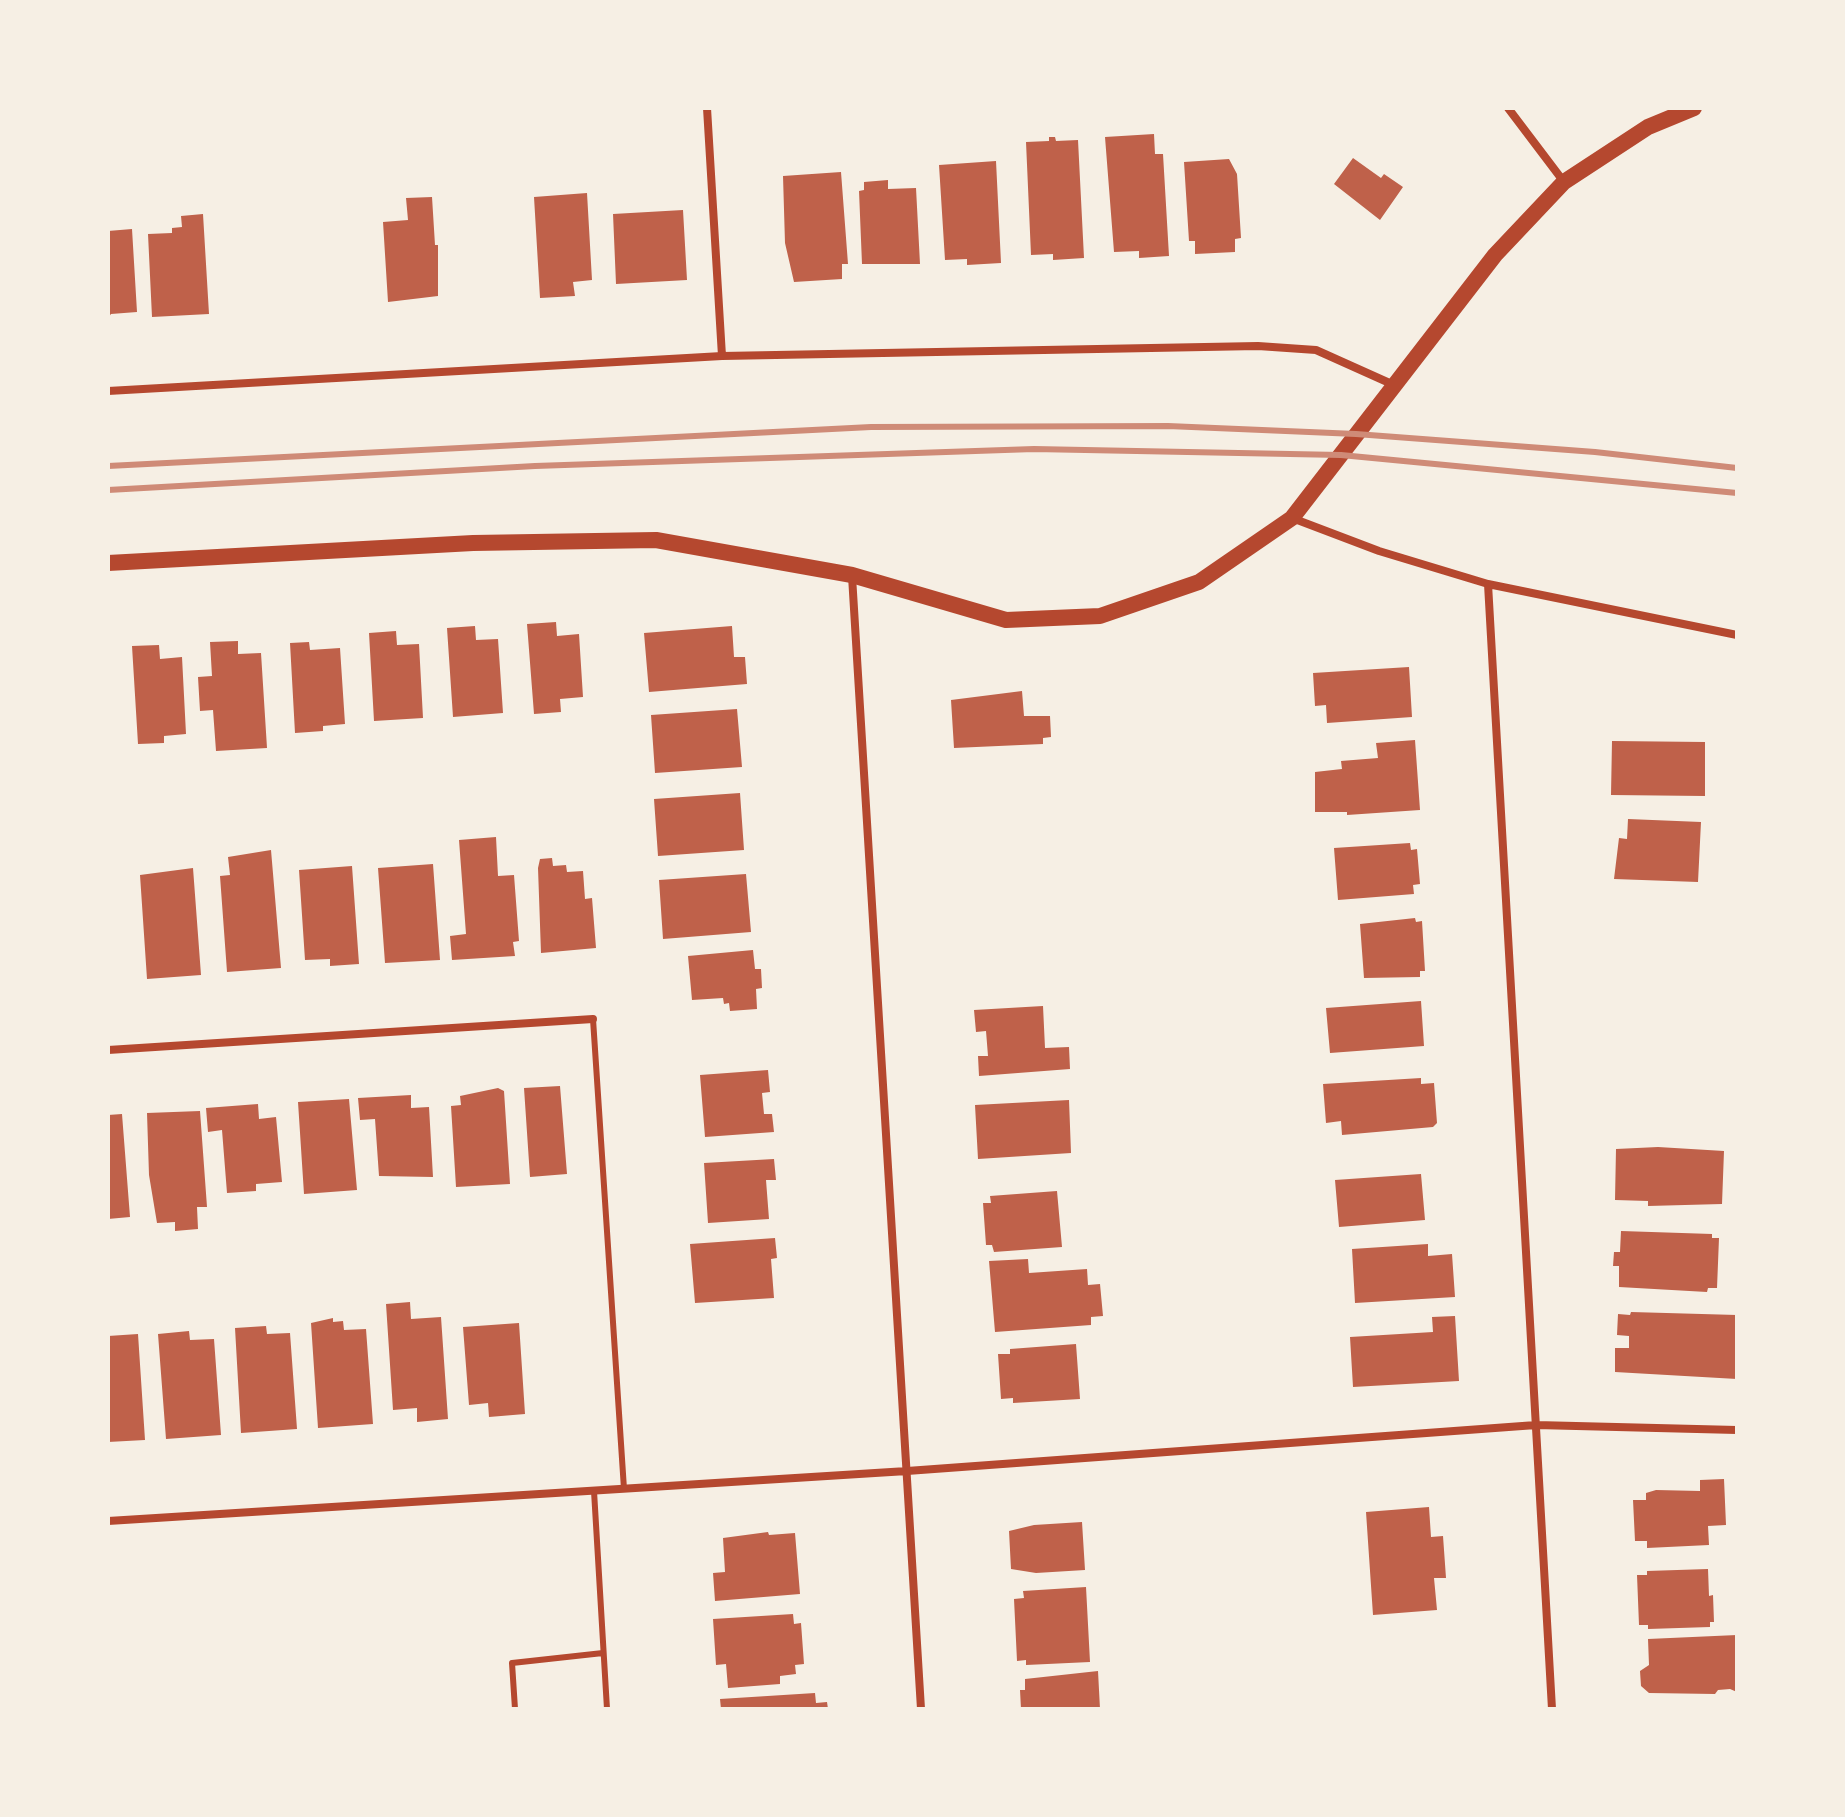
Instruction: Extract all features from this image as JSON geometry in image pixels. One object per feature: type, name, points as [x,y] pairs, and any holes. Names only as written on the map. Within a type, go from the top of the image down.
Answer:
[{"type":"main road","points":[[108,563],[473,543],[656,540],[852,575],[1006,620],[1100,616],[1199,582],[1292,518],[1495,255],[1564,182],[1648,127],[1694,108]]},
{"type":"street","points":[[707,108],[722,356]]},
{"type":"street","points":[[1508,108],[1564,182]]},
{"type":"street","points":[[108,391],[722,356],[1258,346],[1316,350],[1394,385]]},
{"type":"street","points":[[1292,518],[1379,551],[1488,584],[1737,635]]},
{"type":"street","points":[[852,575],[921,1709]]},
{"type":"street","points":[[1488,584],[1552,1709]]},
{"type":"street","points":[[108,1050],[593,1019]]},
{"type":"street","points":[[108,1521],[907,1471],[1536,1425],[1737,1430]]},
{"type":"lane","points":[[593,1019],[624,1489]]},
{"type":"lane","points":[[594,1491],[607,1709]]},
{"type":"lane","points":[[515,1709],[512,1663],[603,1653]]},
{"type":"building","points":[[1154,134],[1155,154],[1163,154],[1169,256],[1139,258],[1139,251],[1114,252],[1105,137]]},
{"type":"building","points":[[1049,137],[1055,137],[1056,141],[1078,140],[1084,258],[1053,260],[1053,254],[1031,255],[1026,142],[1049,141]]},
{"type":"building","points":[[1353,158],[1381,178],[1384,174],[1403,187],[1380,220],[1334,184]]},
{"type":"building","points":[[1229,159],[1237,174],[1241,238],[1235,239],[1235,252],[1195,254],[1195,241],[1189,241],[1184,162]]},
{"type":"building","points":[[996,161],[1001,263],[967,265],[967,259],[945,260],[939,165]]},
{"type":"building","points":[[841,172],[848,264],[842,264],[842,279],[794,282],[785,243],[783,176]]},
{"type":"building","points":[[888,180],[888,189],[916,188],[920,264],[862,264],[859,191],[864,190],[864,182]]},
{"type":"building","points":[[587,193],[592,280],[573,282],[575,296],[540,298],[534,197]]},
{"type":"building","points":[[432,197],[435,245],[438,245],[438,296],[388,302],[383,222],[408,220],[406,198]]},
{"type":"building","points":[[683,210],[687,280],[616,284],[613,214]]},
{"type":"building","points":[[203,214],[209,314],[152,317],[148,234],[172,233],[172,228],[182,227],[181,216]]},
{"type":"building","points":[[132,229],[137,312],[111,314],[108,318],[108,231]]},
{"type":"building","points":[[556,622],[557,636],[579,634],[583,697],[560,699],[561,712],[534,714],[527,624]]},
{"type":"building","points":[[475,626],[476,640],[498,639],[503,713],[453,717],[447,628]]},
{"type":"building","points":[[732,626],[734,657],[745,657],[747,684],[649,692],[644,633]]},
{"type":"building","points":[[396,631],[397,645],[419,644],[423,718],[374,721],[369,633]]},
{"type":"building","points":[[238,641],[238,654],[261,653],[267,748],[216,751],[213,710],[200,711],[198,677],[212,676],[210,642]]},
{"type":"building","points":[[309,642],[310,650],[340,648],[345,724],[323,726],[323,731],[295,733],[290,643]]},
{"type":"building","points":[[159,645],[160,659],[182,657],[186,734],[164,736],[164,743],[138,744],[132,646]]},
{"type":"building","points":[[1409,667],[1412,717],[1327,723],[1326,705],[1315,706],[1313,673]]},
{"type":"building","points":[[1022,691],[1024,716],[1050,716],[1051,737],[1043,738],[1043,744],[954,748],[951,700]]},
{"type":"building","points":[[737,709],[742,767],[655,773],[651,715]]},
{"type":"building","points":[[1415,740],[1420,810],[1347,815],[1347,812],[1315,812],[1315,772],[1342,769],[1341,761],[1378,758],[1376,743]]},
{"type":"building","points":[[1612,741],[1705,742],[1705,796],[1611,795]]},
{"type":"building","points":[[740,793],[744,850],[658,856],[654,799]]},
{"type":"building","points":[[1628,819],[1701,822],[1698,882],[1614,879],[1619,838],[1627,839]]},
{"type":"building","points":[[496,837],[498,876],[514,875],[519,941],[513,942],[515,956],[452,960],[450,936],[466,934],[459,840]]},
{"type":"building","points":[[1410,843],[1411,850],[1417,849],[1420,884],[1413,885],[1414,894],[1338,900],[1334,848]]},
{"type":"building","points":[[271,850],[281,968],[227,972],[220,876],[230,875],[228,857]]},
{"type":"building","points":[[552,858],[553,866],[566,865],[567,872],[583,871],[585,899],[592,898],[596,948],[541,953],[538,868],[540,859]]},
{"type":"building","points":[[433,864],[440,960],[385,963],[378,868]]},
{"type":"building","points":[[352,866],[359,964],[330,966],[330,959],[305,960],[299,870]]},
{"type":"building","points":[[193,868],[201,975],[147,979],[140,875]]},
{"type":"building","points":[[746,874],[751,932],[663,939],[659,880]]},
{"type":"building","points":[[1415,918],[1416,922],[1422,921],[1425,971],[1420,971],[1420,977],[1364,978],[1360,924]]},
{"type":"building","points":[[753,950],[755,969],[761,969],[762,988],[756,989],[757,1009],[730,1011],[729,1003],[724,1004],[723,998],[692,1000],[688,956]]},
{"type":"building","points":[[1421,1001],[1424,1046],[1330,1053],[1326,1008]]},
{"type":"building","points":[[1043,1006],[1045,1048],[1069,1047],[1070,1069],[979,1076],[978,1056],[988,1056],[986,1031],[976,1032],[974,1010]]},
{"type":"building","points":[[768,1070],[770,1092],[762,1093],[764,1114],[772,1114],[774,1132],[705,1137],[700,1075]]},
{"type":"building","points":[[1421,1078],[1421,1084],[1434,1083],[1437,1123],[1433,1127],[1342,1135],[1341,1121],[1326,1123],[1323,1084]]},
{"type":"building","points":[[560,1086],[567,1174],[530,1177],[524,1088]]},
{"type":"building","points":[[498,1088],[504,1091],[510,1184],[456,1187],[451,1106],[461,1105],[460,1096]]},
{"type":"building","points":[[411,1095],[411,1108],[429,1107],[433,1177],[379,1176],[375,1119],[360,1120],[358,1098]]},
{"type":"building","points":[[349,1099],[357,1190],[304,1194],[298,1102]]},
{"type":"building","points":[[1069,1100],[1071,1153],[978,1159],[975,1105]]},
{"type":"building","points":[[258,1104],[259,1119],[276,1117],[282,1182],[256,1184],[256,1191],[227,1193],[222,1130],[208,1132],[206,1108]]},
{"type":"building","points":[[200,1111],[207,1207],[197,1207],[198,1229],[175,1231],[175,1222],[157,1223],[149,1175],[147,1113]]},
{"type":"building","points":[[122,1114],[130,1217],[108,1219],[108,1115]]},
{"type":"building","points":[[1658,1147],[1724,1151],[1722,1204],[1648,1206],[1648,1201],[1615,1200],[1616,1149]]},
{"type":"building","points":[[774,1159],[776,1180],[766,1180],[769,1219],[708,1223],[704,1163]]},
{"type":"building","points":[[1421,1174],[1425,1220],[1339,1227],[1335,1180]]},
{"type":"building","points":[[1057,1191],[1062,1247],[994,1252],[992,1245],[986,1245],[983,1203],[991,1203],[990,1196]]},
{"type":"building","points":[[1621,1231],[1712,1234],[1712,1238],[1719,1238],[1717,1288],[1708,1288],[1707,1292],[1619,1287],[1619,1266],[1613,1266],[1614,1252],[1620,1252]]},
{"type":"building","points":[[775,1238],[777,1258],[771,1259],[774,1298],[695,1303],[690,1244]]},
{"type":"building","points":[[1428,1244],[1428,1256],[1452,1254],[1455,1297],[1355,1303],[1352,1249]]},
{"type":"building","points":[[1028,1259],[1029,1273],[1087,1269],[1088,1285],[1100,1284],[1103,1316],[1091,1317],[1091,1325],[995,1332],[989,1261]]},
{"type":"building","points":[[410,1302],[411,1319],[441,1317],[448,1419],[417,1422],[417,1408],[393,1410],[386,1304]]},
{"type":"building","points":[[1631,1312],[1737,1315],[1737,1379],[1615,1372],[1615,1348],[1629,1348],[1629,1336],[1617,1335],[1618,1314],[1630,1315]]},
{"type":"building","points":[[1455,1316],[1459,1381],[1353,1387],[1350,1337],[1433,1332],[1432,1317]]},
{"type":"building","points":[[333,1318],[333,1322],[343,1321],[344,1330],[366,1329],[373,1424],[318,1428],[311,1323]]},
{"type":"building","points":[[519,1323],[525,1414],[489,1417],[488,1403],[469,1405],[463,1327]]},
{"type":"building","points":[[266,1326],[267,1334],[290,1333],[297,1429],[241,1433],[235,1328]]},
{"type":"building","points":[[189,1331],[190,1340],[214,1339],[221,1435],[166,1439],[158,1334]]},
{"type":"building","points":[[138,1334],[145,1440],[108,1442],[108,1336]]},
{"type":"building","points":[[1076,1344],[1080,1399],[1013,1403],[1013,1398],[1001,1399],[998,1354],[1010,1354],[1010,1349]]},
{"type":"building","points":[[1724,1479],[1726,1525],[1708,1526],[1709,1545],[1647,1548],[1647,1541],[1635,1541],[1633,1500],[1646,1500],[1646,1493],[1656,1490],[1700,1491],[1700,1480]]},
{"type":"building","points":[[1429,1507],[1431,1537],[1443,1536],[1446,1578],[1434,1578],[1437,1610],[1373,1615],[1366,1512]]},
{"type":"building","points":[[1082,1522],[1085,1570],[1036,1573],[1011,1569],[1009,1531],[1034,1525]]},
{"type":"building","points":[[768,1532],[769,1535],[795,1533],[800,1594],[715,1601],[713,1573],[725,1572],[723,1538]]},
{"type":"building","points":[[1708,1569],[1714,1622],[1710,1622],[1710,1627],[1648,1629],[1648,1625],[1639,1625],[1637,1575],[1647,1575],[1647,1571]]},
{"type":"building","points":[[1086,1587],[1090,1662],[1026,1665],[1026,1660],[1017,1661],[1014,1599],[1024,1598],[1023,1591]]},
{"type":"building","points":[[793,1614],[794,1624],[801,1623],[804,1664],[795,1665],[796,1674],[780,1676],[780,1684],[728,1688],[726,1664],[716,1665],[713,1619]]},
{"type":"building","points":[[1737,1635],[1737,1692],[1730,1689],[1718,1690],[1715,1694],[1649,1693],[1641,1686],[1640,1671],[1649,1665],[1648,1639]]},
{"type":"building","points":[[1098,1671],[1100,1709],[1021,1709],[1020,1690],[1025,1690],[1025,1679]]},
{"type":"building","points":[[815,1693],[816,1703],[827,1702],[828,1709],[721,1709],[720,1699]]},
{"type":"railway","points":[[108,466],[871,427],[1168,426],[1356,434],[1595,452],[1737,468]]},
{"type":"railway","points":[[108,490],[535,466],[1034,449],[1341,455],[1737,493]]}]
